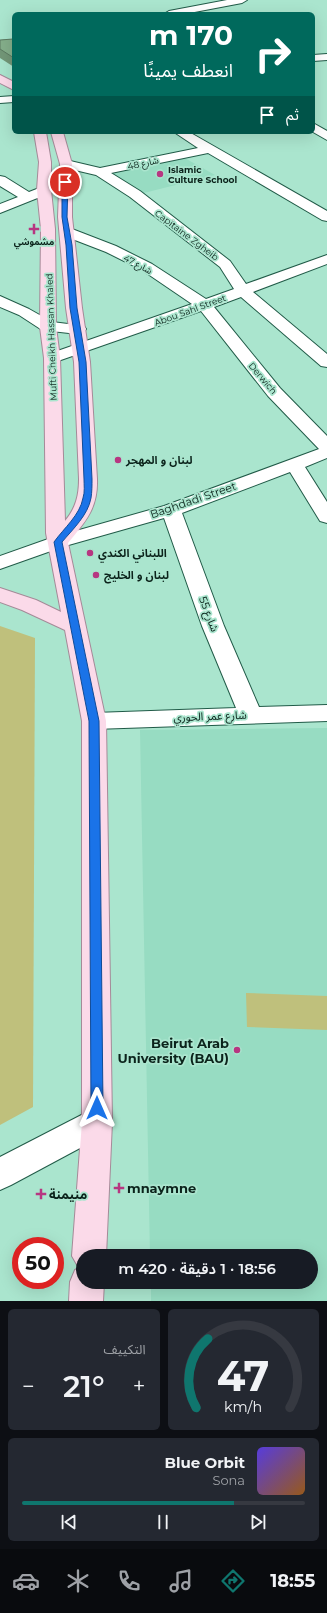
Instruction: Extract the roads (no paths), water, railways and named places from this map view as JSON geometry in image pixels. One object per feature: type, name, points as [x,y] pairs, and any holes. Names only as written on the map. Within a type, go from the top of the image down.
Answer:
[{"type":"main road","points":[[0,78],[12,86]]},
{"type":"main road","name":"Mufti Cheikh Hassan Khaled","points":[[40,134],[45,162],[44,190],[48,229],[48,327],[52,358],[58,542],[94,721],[97,1122],[89,1249]]},
{"type":"main road","points":[[58,134],[66,164],[64,217],[67,232],[74,308],[78,329],[83,378],[88,479],[87,498],[76,520],[58,542]]},
{"type":"main road","points":[[0,595],[29,605],[76,627]]},
{"type":"main road","points":[[86,1301],[87,1289]]},
{"type":"street","points":[[179,12],[242,0]]},
{"type":"street","points":[[315,58],[327,57]]},
{"type":"street","points":[[0,100],[12,99]]},
{"type":"street","points":[[315,128],[327,136]]},
{"type":"street","points":[[184,134],[327,217]]},
{"type":"street","name":"شارع 48","points":[[100,172],[210,149]]},
{"type":"street","name":"Capitaine Zgheib","points":[[66,164],[100,172],[135,194],[224,264],[242,290],[327,362]]},
{"type":"street","points":[[0,180],[27,197]]},
{"type":"street","points":[[0,209],[65,182]]},
{"type":"street","name":"شارع 47","points":[[67,232],[95,242],[147,267],[204,305]]},
{"type":"street","name":"Abou Sahl Street","points":[[52,358],[204,305],[327,259]]},
{"type":"street","points":[[0,301],[24,312],[48,327],[78,329]]},
{"type":"street","name":"Derwich","points":[[204,305],[274,392],[327,446]]},
{"type":"street","name":"Baghdadi Street","points":[[0,562],[58,542],[171,510],[327,452]]},
{"type":"street","points":[[294,464],[327,517]]},
{"type":"street","name":"شارع 55","points":[[171,510],[213,626],[251,715]]},
{"type":"street","name":"شارع عمر الحوري","points":[[94,721],[327,713]]},
{"type":"street","points":[[0,1174],[97,1122]]},
{"type":"place","name":"Islamic Culture School","points":[[160,174]]},
{"type":"place","name":"مشموشي","points":[[34,229]]},
{"type":"place","name":"لبنان و المهجر","points":[[118,460]]},
{"type":"place","name":"اللبناني الكندي","points":[[90,553]]},
{"type":"place","name":"لبنان و الخليج","points":[[96,575]]},
{"type":"place","name":"Beirut Arab University (BAU)","points":[[237,1050]]},
{"type":"place","name":"mnaymne","points":[[119,1188]]},
{"type":"place","name":"منيمنة","points":[[41,1194]]}]
